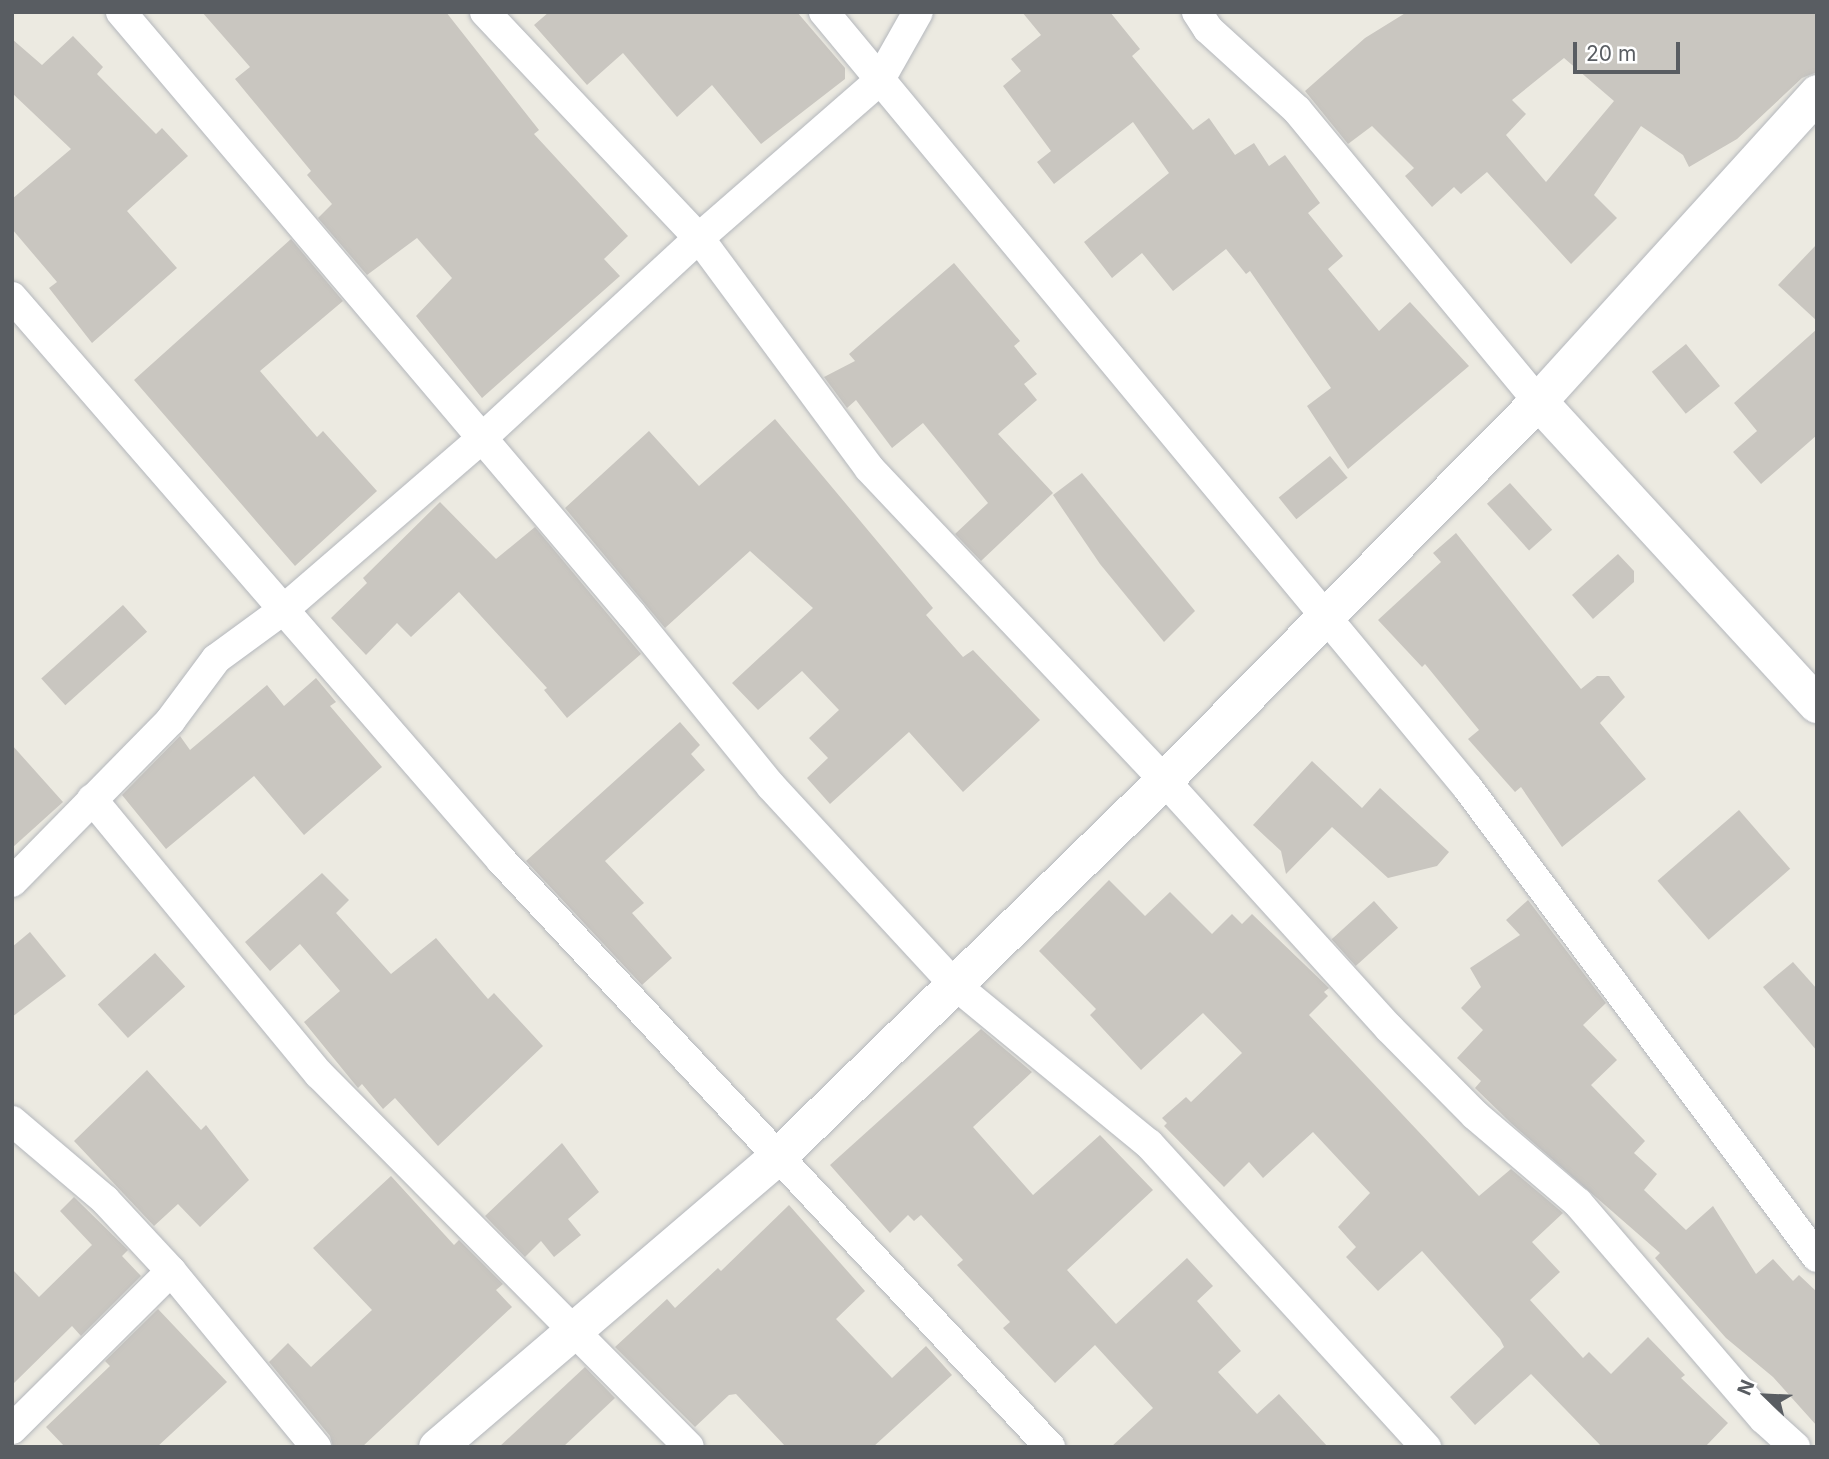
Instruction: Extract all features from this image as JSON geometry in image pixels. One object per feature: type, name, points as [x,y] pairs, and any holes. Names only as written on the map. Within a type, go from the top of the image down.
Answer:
[{"type":"street","points":[[121,12],[482,438],[771,786],[954,984],[1149,1144],[1426,1447]]},
{"type":"street","points":[[485,12],[699,238],[869,468],[1164,780],[1389,1028],[1475,1115],[1578,1203],[1764,1419],[1795,1447]]},
{"type":"street","points":[[824,12],[1467,787],[1817,1257]]},
{"type":"street","points":[[12,882],[170,721],[216,659],[283,610],[482,438],[699,238],[879,81],[918,12]]},
{"type":"street","points":[[1197,12],[1208,29],[1297,110],[1538,401],[1817,704]]},
{"type":"street","points":[[437,1447],[778,1156],[1164,780],[1325,617],[1538,401],[1812,109]]},
{"type":"street","points":[[12,298],[501,860],[1050,1447]]},
{"type":"street","points":[[92,799],[319,1074],[576,1329],[689,1447]]},
{"type":"street","points":[[12,1121],[106,1200],[172,1271],[316,1447]]},
{"type":"street","points":[[12,1429],[172,1271]]},
{"type":"building","points":[[202,12],[446,12],[539,130],[534,134],[628,236],[604,259],[620,276],[482,398],[416,316],[452,278],[417,238],[367,275],[318,218],[332,204],[307,175],[311,171],[235,79],[250,67]]},
{"type":"building","points":[[549,12],[797,12],[845,68],[845,79],[761,144],[712,85],[677,117],[623,53],[587,85],[534,25]]},
{"type":"building","points":[[1022,12],[1110,12],[1140,49],[1132,56],[1193,130],[1209,118],[1235,155],[1254,143],[1269,166],[1285,155],[1320,203],[1308,213],[1343,256],[1328,269],[1379,331],[1410,302],[1469,366],[1348,469],[1307,406],[1331,388],[1250,271],[1246,274],[1226,249],[1173,291],[1142,253],[1112,278],[1084,242],[1169,173],[1133,122],[1054,184],[1037,162],[1051,151],[1003,86],[1021,71],[1011,59],[1041,35]]},
{"type":"building","points":[[1407,12],[1817,12],[1817,72],[1802,78],[1737,139],[1689,167],[1683,155],[1641,126],[1594,195],[1617,218],[1571,264],[1487,172],[1461,194],[1454,187],[1432,207],[1405,176],[1414,168],[1372,126],[1348,144],[1305,91],[1365,38]],"holes":[[[1564,58],[1614,101],[1546,182],[1506,135],[1526,114],[1512,100]]]},
{"type":"building","points":[[73,36],[103,67],[97,74],[156,134],[162,128],[188,156],[127,211],[177,268],[92,343],[49,288],[57,282],[12,229],[12,199],[71,149],[12,93],[12,39],[42,65]]},
{"type":"building","points":[[291,239],[343,301],[260,371],[317,437],[323,431],[377,491],[295,566],[134,380]]},
{"type":"building","points":[[1817,244],[1817,321],[1778,285]]},
{"type":"building","points":[[954,263],[1020,341],[1014,346],[1037,374],[1024,384],[1037,400],[998,434],[1053,493],[981,561],[955,534],[988,503],[923,423],[892,448],[856,400],[847,408],[824,377],[855,361],[849,354]]},
{"type":"building","points":[[1817,329],[1817,435],[1761,484],[1733,452],[1757,431],[1734,403]]},
{"type":"building","points":[[1686,344],[1720,386],[1686,414],[1652,372]]},
{"type":"building","points":[[775,419],[933,608],[926,615],[963,657],[973,650],[1040,720],[963,792],[909,732],[830,804],[807,778],[828,758],[809,738],[839,710],[802,671],[758,710],[732,683],[813,608],[750,551],[665,628],[565,508],[649,431],[699,486]]},
{"type":"building","points":[[1330,456],[1348,478],[1296,519],[1279,498]]},
{"type":"building","points":[[1082,473],[1195,611],[1164,642],[1100,564],[1053,495]]},
{"type":"building","points":[[1510,483],[1552,530],[1529,551],[1487,504]]},
{"type":"building","points":[[440,502],[496,559],[535,527],[641,654],[567,718],[544,690],[547,688],[459,592],[411,637],[397,623],[366,655],[331,618],[367,583],[363,578]]},
{"type":"building","points":[[1456,533],[1581,689],[1597,676],[1609,676],[1625,697],[1600,723],[1646,779],[1562,847],[1521,787],[1515,792],[1468,739],[1479,730],[1425,664],[1422,667],[1378,620],[1441,562],[1433,553]]},
{"type":"building","points":[[1618,554],[1634,571],[1634,582],[1593,619],[1572,595]]},
{"type":"building","points":[[123,605],[147,632],[65,705],[41,679]]},
{"type":"building","points":[[316,678],[336,702],[330,706],[382,767],[304,835],[254,776],[166,849],[122,795],[180,736],[190,750],[267,685],[284,706]]},
{"type":"building","points":[[680,722],[700,745],[691,754],[705,770],[605,861],[644,903],[632,913],[672,958],[642,985],[526,861]]},
{"type":"building","points":[[12,745],[63,802],[12,848]]},
{"type":"building","points":[[1312,761],[1362,808],[1380,788],[1449,852],[1437,866],[1388,878],[1332,827],[1286,874],[1281,851],[1253,825]]},
{"type":"building","points":[[1739,810],[1790,869],[1709,940],[1657,881]]},
{"type":"building","points":[[322,873],[349,900],[336,913],[391,974],[436,938],[488,999],[494,993],[543,1046],[438,1146],[395,1098],[383,1109],[362,1084],[358,1088],[304,1022],[340,991],[300,944],[270,971],[245,942]]},
{"type":"building","points":[[1109,880],[1145,916],[1170,892],[1212,934],[1232,914],[1242,924],[1252,914],[1329,988],[1324,992],[1328,996],[1309,1015],[1479,1196],[1511,1169],[1563,1213],[1532,1242],[1560,1272],[1530,1300],[1583,1358],[1589,1352],[1611,1374],[1648,1337],[1685,1375],[1681,1378],[1728,1423],[1705,1447],[1602,1447],[1531,1374],[1475,1425],[1450,1397],[1504,1347],[1500,1339],[1422,1251],[1378,1291],[1346,1257],[1356,1247],[1338,1227],[1370,1193],[1313,1132],[1263,1178],[1249,1162],[1224,1187],[1164,1126],[1167,1123],[1162,1118],[1186,1097],[1191,1102],[1242,1053],[1203,1013],[1141,1070],[1090,1015],[1096,1009],[1039,951]]},
{"type":"building","points":[[1528,900],[1606,1003],[1583,1025],[1617,1060],[1591,1085],[1645,1141],[1634,1153],[1657,1174],[1644,1190],[1686,1230],[1713,1206],[1756,1274],[1773,1259],[1793,1281],[1799,1275],[1817,1292],[1817,1426],[1773,1377],[1726,1338],[1655,1258],[1660,1253],[1512,1124],[1475,1088],[1481,1081],[1457,1058],[1483,1030],[1461,1008],[1481,987],[1470,968],[1520,935],[1506,920]]},
{"type":"building","points":[[1374,901],[1398,928],[1356,966],[1332,939]]},
{"type":"building","points":[[30,932],[66,976],[12,1017],[12,947]]},
{"type":"building","points":[[155,953],[185,986],[128,1038],[98,1005]]},
{"type":"building","points":[[1793,962],[1817,989],[1817,1051],[1763,987]]},
{"type":"building","points":[[981,1029],[1032,1072],[973,1127],[1033,1195],[1100,1135],[1153,1190],[1067,1270],[1116,1324],[1187,1258],[1213,1286],[1197,1301],[1241,1351],[1218,1372],[1257,1414],[1279,1394],[1328,1447],[1111,1447],[1153,1408],[1095,1345],[1055,1383],[1003,1328],[1010,1322],[957,1265],[963,1260],[921,1215],[914,1221],[908,1215],[890,1233],[830,1165]]},
{"type":"building","points":[[147,1070],[201,1130],[206,1125],[249,1180],[200,1227],[178,1204],[154,1226],[74,1141]]},
{"type":"building","points":[[562,1143],[599,1192],[568,1219],[581,1235],[554,1257],[541,1241],[525,1257],[485,1216]]},
{"type":"building","points":[[391,1176],[454,1245],[459,1240],[503,1284],[496,1290],[512,1307],[362,1447],[333,1447],[330,1436],[269,1362],[288,1343],[311,1367],[372,1310],[313,1248]]},
{"type":"building","points":[[74,1197],[128,1250],[122,1256],[141,1276],[81,1336],[72,1326],[12,1385],[12,1269],[39,1297],[92,1245],[60,1211]]},
{"type":"building","points":[[789,1205],[865,1291],[836,1319],[892,1378],[926,1346],[952,1375],[873,1447],[786,1447],[736,1394],[729,1395],[695,1427],[615,1347],[667,1299],[675,1308],[718,1268],[721,1271]]},
{"type":"building","points":[[158,1309],[227,1382],[157,1447],[65,1447],[46,1427],[110,1366],[105,1361]]},
{"type":"building","points":[[585,1367],[615,1398],[563,1447],[499,1447]]}]
